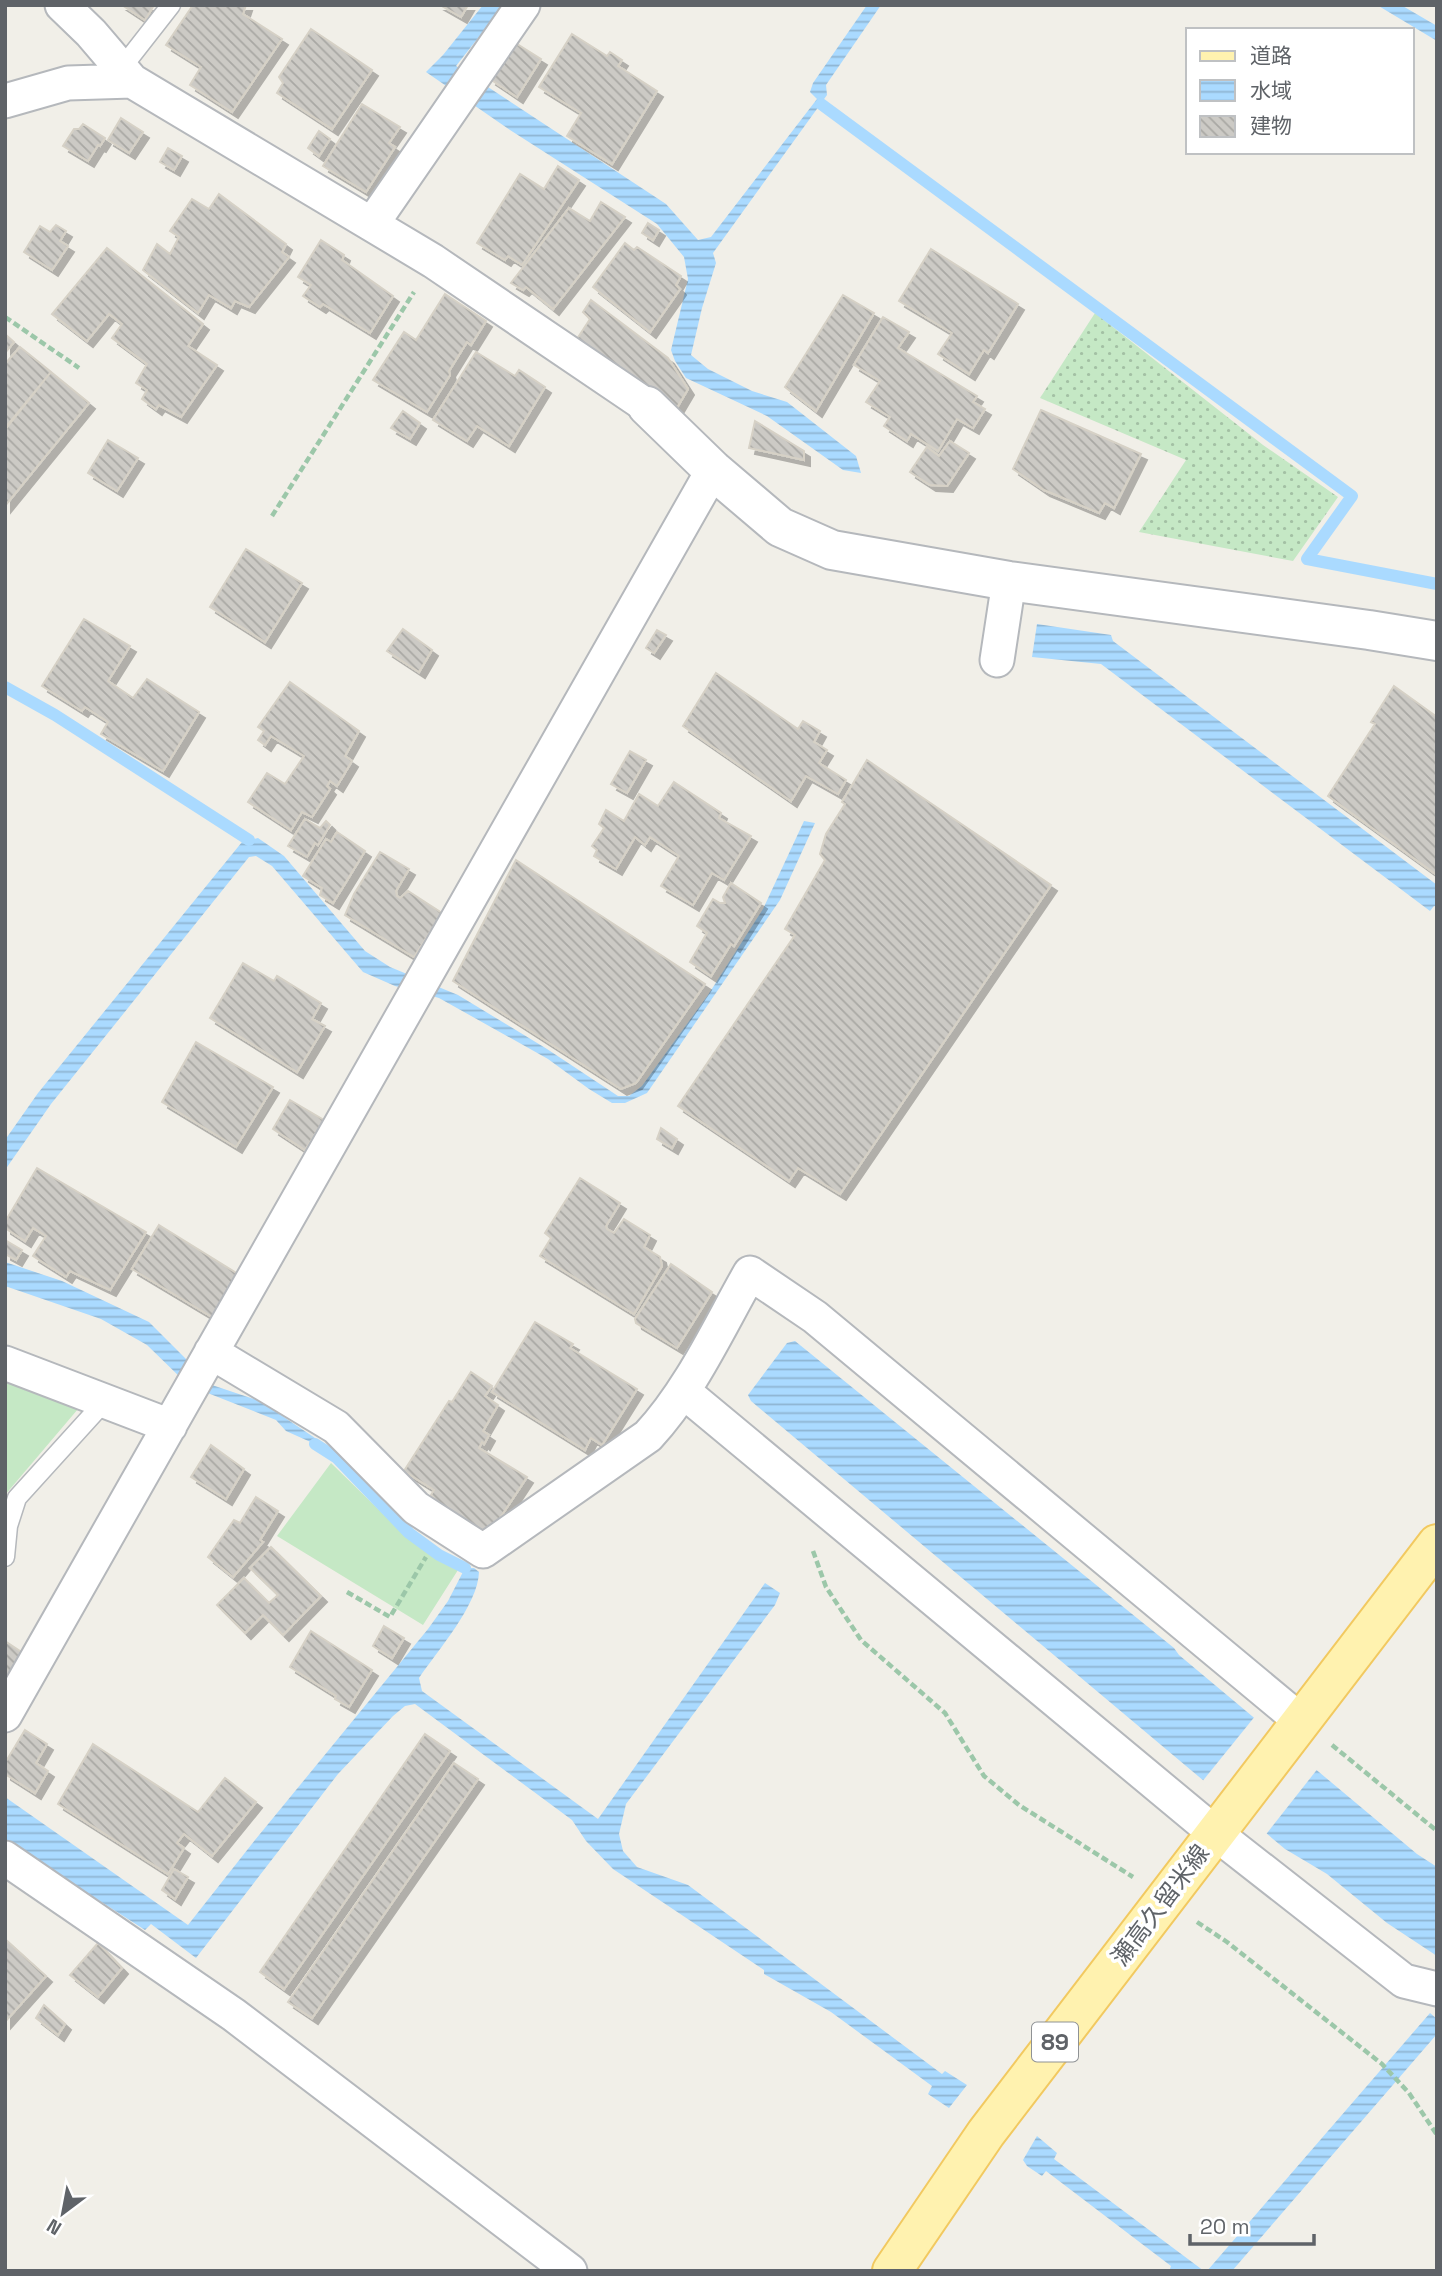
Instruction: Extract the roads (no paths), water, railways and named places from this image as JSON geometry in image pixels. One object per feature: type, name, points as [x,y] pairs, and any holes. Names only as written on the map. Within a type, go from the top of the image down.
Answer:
[{"type":"main road","name":"瀬高久留米線","points":[[892,2271],[986,2133],[1437,1544]]},
{"type":"street","points":[[62,5],[92,33],[126,75],[433,261],[647,406],[713,470],[780,527],[832,550],[1009,581],[1437,641]]},
{"type":"street","points":[[372,224],[523,5]]},
{"type":"street","points":[[5,101],[68,83],[126,75]]},
{"type":"street","points":[[5,1715],[713,470]]},
{"type":"street","points":[[997,660],[1009,581]]},
{"type":"street","points":[[211,1352],[336,1427],[416,1508],[483,1551],[648,1436],[667,1415],[683,1391],[750,1273],[815,1317],[1298,1726]]},
{"type":"street","points":[[5,1363],[170,1426]]},
{"type":"street","points":[[683,1391],[797,1486],[1221,1826],[1404,1981],[1437,1989]]},
{"type":"street","points":[[5,1857],[234,2015],[570,2271]]},
{"type":"lane","points":[[126,75],[171,5]]},
{"type":"lane","points":[[5,1556],[8,1526],[18,1498],[105,1401]]},
{"type":"water","points":[[483,5],[504,5],[456,66],[666,204],[698,240],[711,237],[817,99],[810,92],[813,83],[867,5],[881,5],[826,85],[827,95],[713,253],[716,263],[691,355],[708,369],[752,391],[787,402],[856,456],[861,473],[843,470],[767,416],[686,378],[671,350],[688,279],[684,257],[657,224],[510,130],[426,72]]},
{"type":"water","points":[[1377,5],[1401,5],[1437,26],[1437,41]]},
{"type":"water","points":[[1037,624],[1111,635],[1113,641],[1437,885],[1437,907],[1434,906],[1430,911],[1101,664],[1032,657]]},
{"type":"water","points":[[804,821],[815,823],[780,900],[647,1093],[625,1103],[612,1103],[548,1059],[439,998],[395,986],[363,972],[272,866],[256,856],[249,857],[51,1104],[5,1170],[5,1140],[38,1093],[242,842],[258,838],[284,856],[365,951],[390,967],[458,995],[618,1096],[629,1096],[642,1086],[708,995],[763,909]]},
{"type":"water","points":[[5,1262],[62,1281],[149,1322],[212,1385],[260,1401],[315,1438],[315,1444],[286,1431],[276,1420],[200,1390],[183,1380],[147,1345],[101,1319],[5,1286]]},
{"type":"water","points":[[795,1341],[1174,1648],[1179,1655],[1417,1854],[1437,1867],[1437,1956],[1387,1923],[1327,1874],[1285,1849],[751,1401],[748,1395],[787,1343]]},
{"type":"water","points":[[465,1568],[474,1568],[479,1572],[477,1585],[465,1613],[419,1678],[422,1691],[598,1819],[765,1583],[780,1593],[775,1605],[626,1804],[619,1834],[623,1851],[637,1867],[688,1885],[942,2074],[945,2071],[967,2085],[949,2108],[928,2094],[932,2086],[831,2012],[764,1974],[764,1970],[613,1869],[586,1841],[572,1820],[415,1704],[405,1706],[393,1716],[338,1774],[196,1958],[151,1924],[145,1930],[5,1840],[5,1797],[188,1925],[428,1629],[448,1601]]},
{"type":"water","points":[[1430,2013],[1437,2019],[1437,2034],[1232,2271],[1207,2271]]},
{"type":"water","points":[[1037,2136],[1057,2153],[1054,2159],[1204,2271],[1170,2269],[1171,2266],[1046,2171],[1042,2176],[1027,2166],[1023,2160]]},
{"type":"waterway","points":[[821,104],[1352,496],[1307,559],[1437,584]]},
{"type":"waterway","points":[[5,687],[55,715],[249,840]]},
{"type":"waterway","points":[[315,1444],[337,1458],[409,1533],[439,1555],[465,1568]]}]
